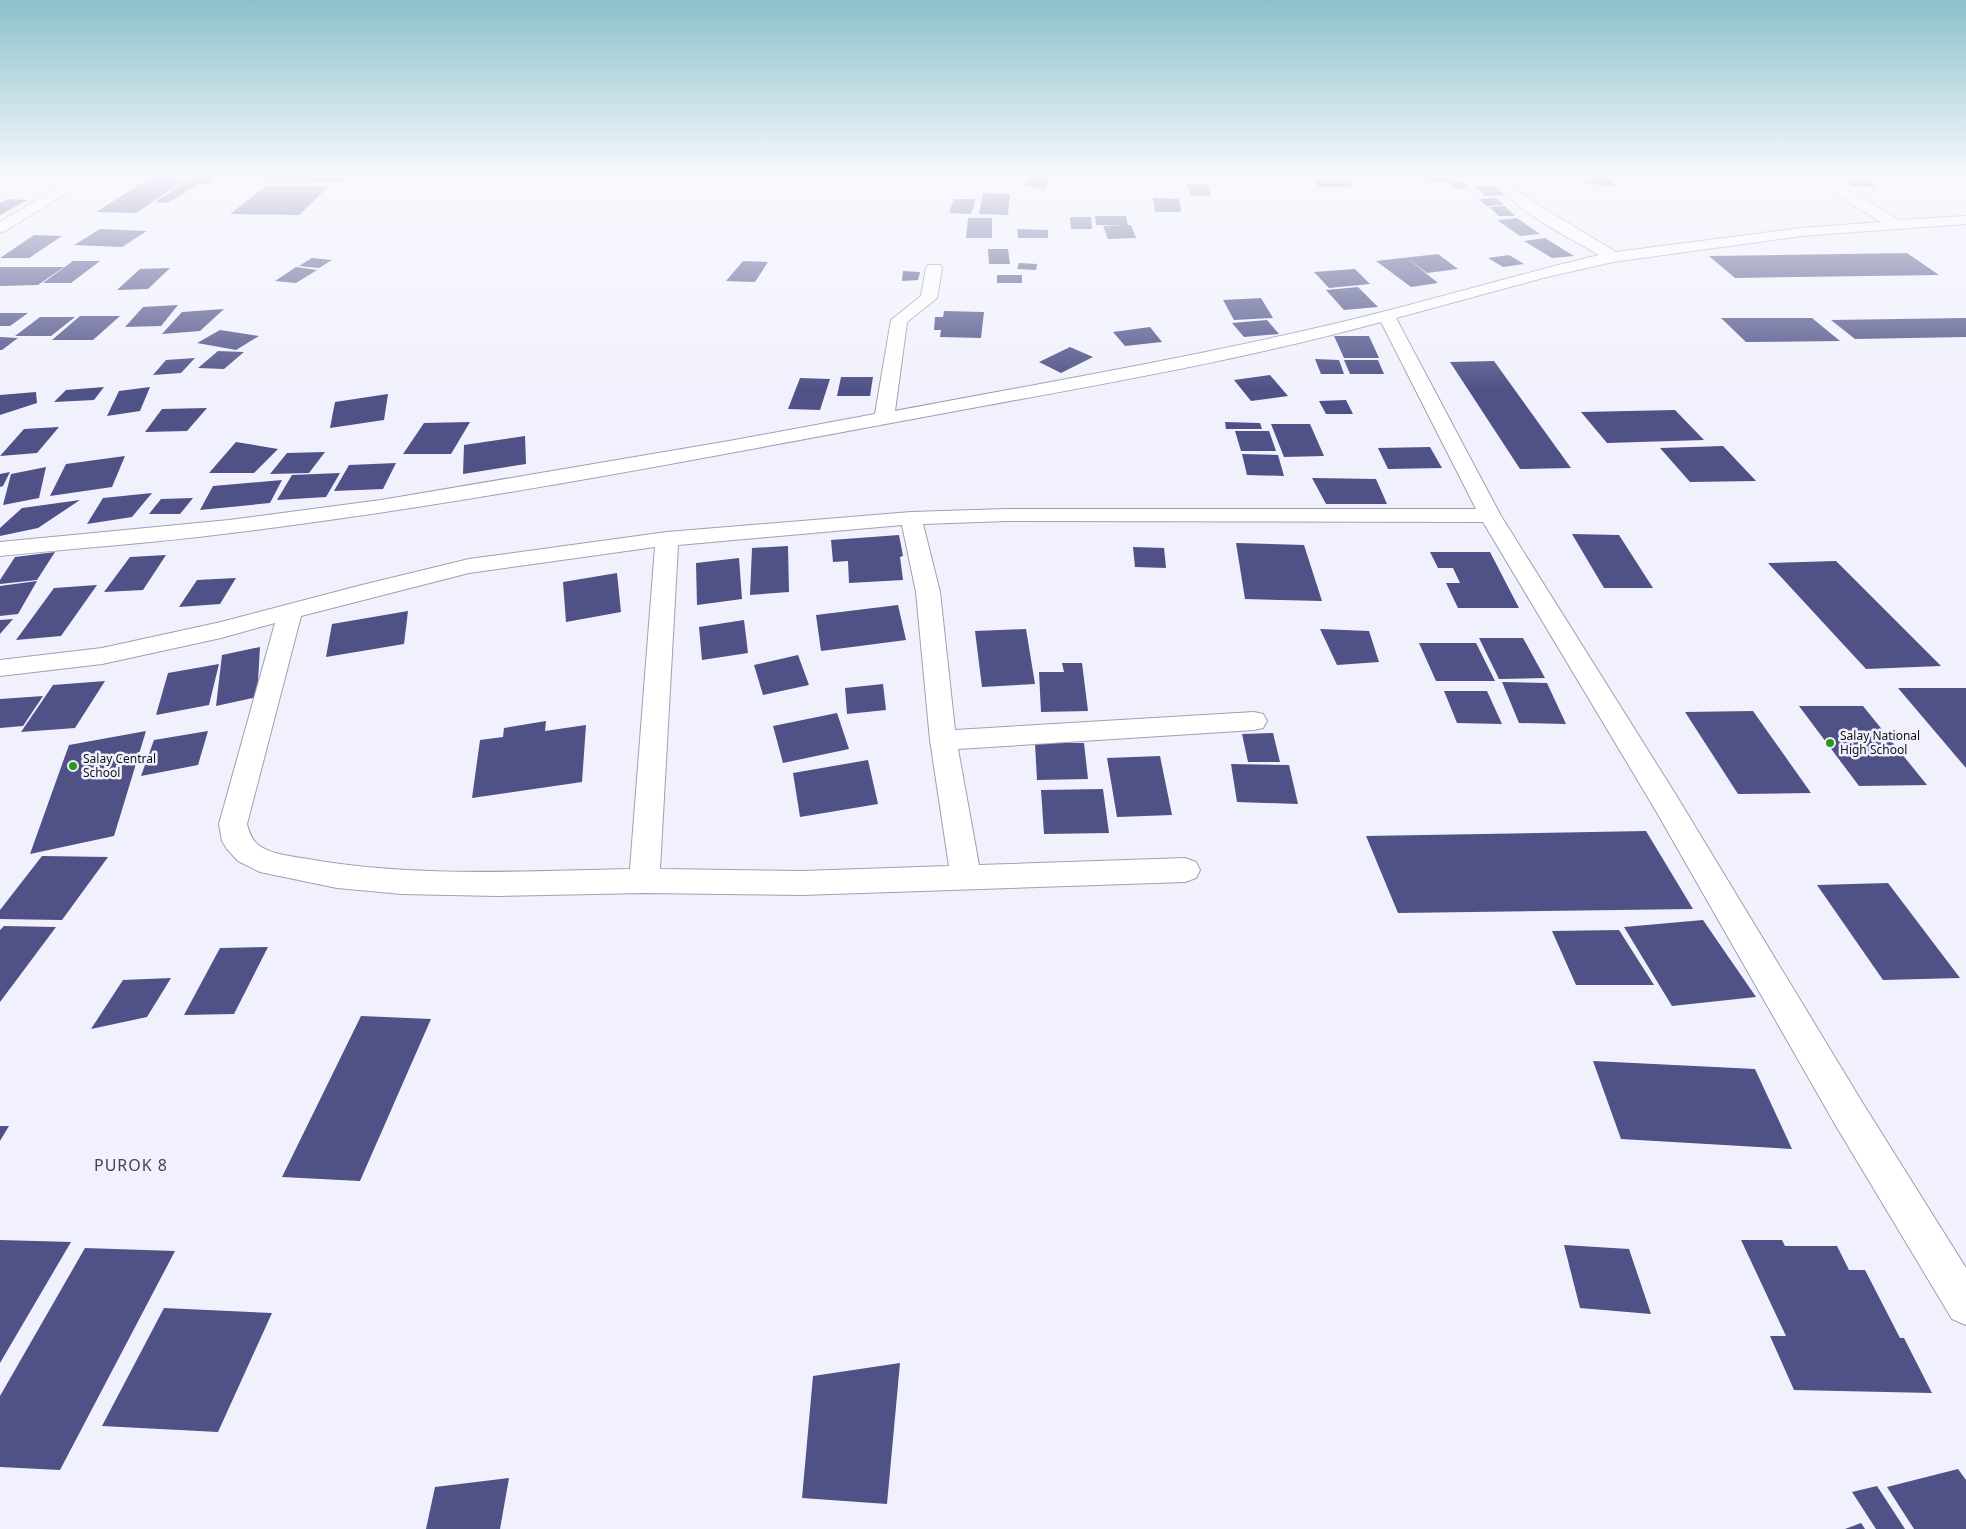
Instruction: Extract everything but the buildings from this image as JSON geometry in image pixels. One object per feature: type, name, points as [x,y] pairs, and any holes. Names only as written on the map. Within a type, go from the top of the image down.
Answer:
[{"type":"main road","points":[[1597,247],[1613,257]]},
{"type":"main road","points":[[0,549],[229,528],[381,506],[719,449],[1124,374],[1328,331],[1544,273],[1613,257],[1686,247]]},
{"type":"main road","points":[[884,418],[899,320],[929,298],[934,268]]},
{"type":"main road","points":[[1386,316],[1490,516],[1666,803],[1849,1114],[1966,1305]]},
{"type":"main road","points":[[0,668],[102,656],[221,630],[290,613],[362,592],[469,566],[667,539],[911,518],[1017,515],[1490,516]]},
{"type":"main road","points":[[911,518],[928,592],[943,740],[966,878]]},
{"type":"main road","points":[[644,882],[667,539]]},
{"type":"main road","points":[[290,613],[233,824],[237,841],[248,853],[271,864],[337,876],[402,882],[497,884],[644,882],[802,883],[1185,870]]},
{"type":"main road","points":[[943,740],[1254,720]]},
{"type":"place","name":"Salay National High School","points":[[1830,743]]},
{"type":"place","name":"Salay Central School","points":[[73,766]]},
{"type":"district","name":"PUROK 8","points":[[131,1165]]}]
